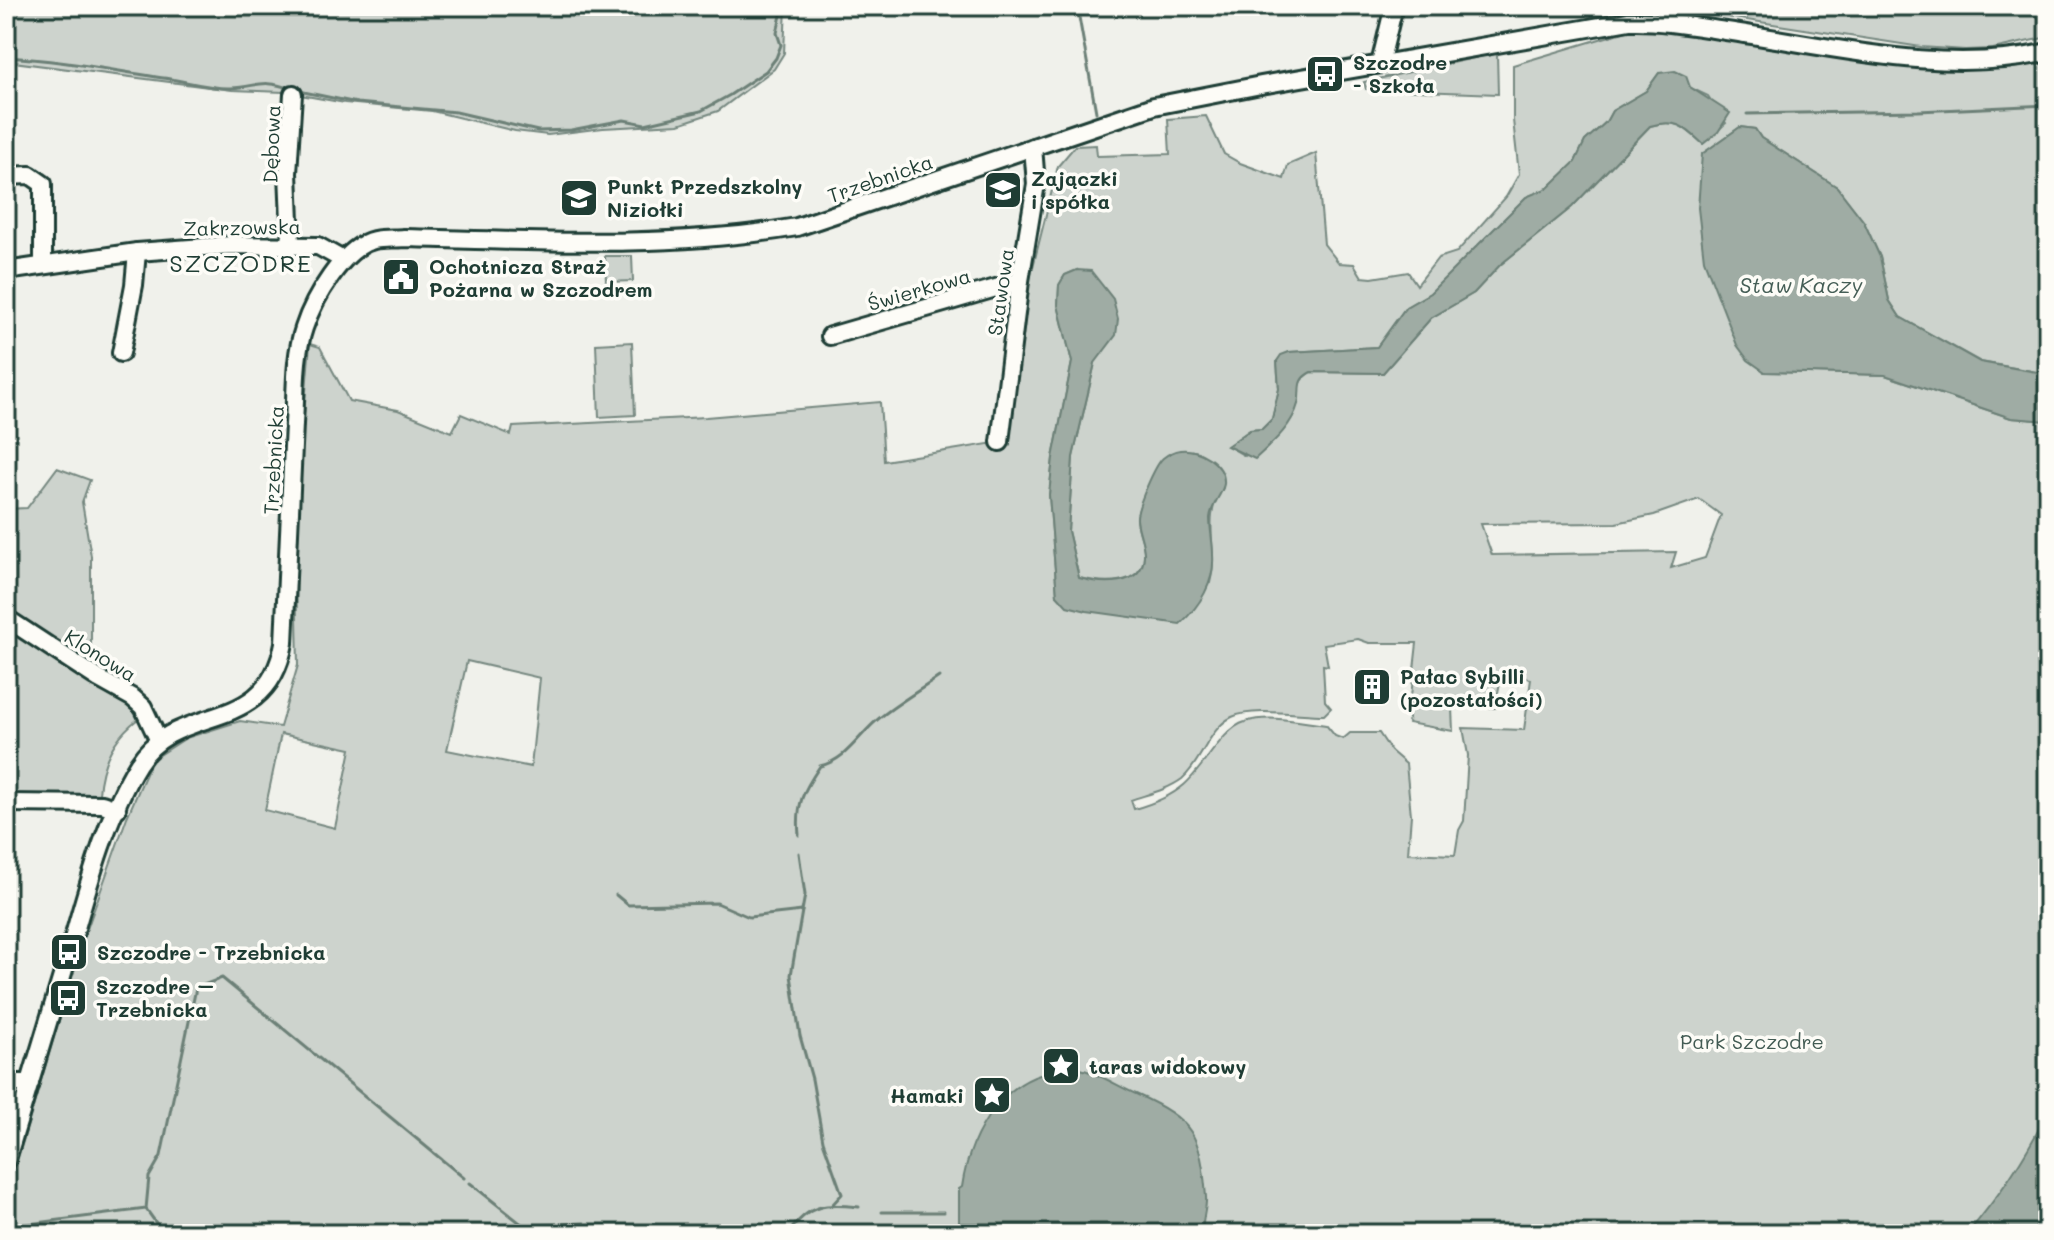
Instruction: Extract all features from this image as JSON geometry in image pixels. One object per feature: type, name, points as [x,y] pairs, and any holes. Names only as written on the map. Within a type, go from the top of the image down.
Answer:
[{"type":"street","points":[[1380,64],[1394,6]]},
{"type":"street","name":"Trzebnicka","points":[[6,1162],[87,890],[117,809],[139,763],[159,741],[256,699],[279,667],[286,612],[299,351],[306,320],[318,297],[343,260],[366,243],[375,240],[598,241],[767,232],[797,227],[1154,106],[1549,34],[1640,21],[1971,63],[2023,58],[2048,52]]},
{"type":"street","name":"Dębowa","points":[[291,244],[288,173],[293,94]]},
{"type":"street","name":"Stawowa","points":[[1000,442],[1020,281],[1036,184],[1033,147]]},
{"type":"street","points":[[6,176],[30,175],[43,184],[43,265]]},
{"type":"street","name":"Zakrzowska","points":[[6,271],[137,252],[231,245],[318,246],[343,260]]},
{"type":"street","points":[[121,353],[137,252]]},
{"type":"street","name":"Świerkowa","points":[[830,336],[1020,281]]},
{"type":"street","name":"Klonowa","points":[[6,618],[123,691],[143,707],[159,741]]},
{"type":"street","points":[[6,803],[102,804],[117,809]]},
{"type":"street","points":[[6,1083],[30,1083]]},
{"type":"green space","points":[[6,6],[786,6],[784,53],[774,69],[718,111],[679,124],[548,135],[515,131],[432,111],[345,103],[284,92],[232,90],[6,61]]},
{"type":"green space","points":[[1656,6],[2048,6],[2048,37],[1993,49],[1921,47]]},
{"type":"green space","name":"Park Szczodre","points":[[1640,27],[1950,70],[2009,69],[2048,59],[2048,374],[1981,362],[1900,317],[1889,300],[1880,257],[1864,222],[1837,187],[1761,138],[1755,129],[1740,127],[1702,154],[1702,172],[1764,372],[1885,375],[2011,418],[2048,421],[2048,1234],[6,1234],[6,1198],[82,943],[127,817],[152,760],[186,738],[240,721],[280,727],[298,665],[295,520],[310,344],[320,347],[349,401],[398,410],[452,432],[461,414],[511,435],[513,427],[706,417],[880,402],[884,461],[1007,441],[1029,283],[1058,166],[1075,146],[1096,145],[1097,156],[1170,154],[1168,119],[1206,116],[1224,154],[1284,179],[1288,165],[1316,153],[1324,244],[1339,263],[1354,264],[1362,277],[1408,272],[1417,285],[1438,258],[1457,252],[1506,197],[1519,174],[1513,120],[1513,65]],"holes":[[[1659,73],[1708,96],[1726,123],[1703,144],[1680,126],[1667,123],[1650,126],[1572,207],[1500,265],[1474,293],[1431,318],[1383,373],[1311,372],[1298,389],[1298,404],[1245,456],[1228,446],[1250,430],[1262,429],[1272,419],[1279,389],[1277,361],[1289,352],[1377,347],[1406,307],[1430,293],[1526,197],[1548,188],[1575,162],[1585,141],[1606,122],[1612,111],[1646,91]],[[1077,270],[1095,363],[1073,457],[1068,531],[1079,578],[1109,582],[1137,573],[1144,555],[1137,519],[1140,504],[1165,458],[1178,451],[1187,451],[1199,452],[1223,488],[1216,500],[1211,523],[1213,558],[1210,583],[1057,595],[1049,495],[1072,362],[1058,305],[1059,285],[1065,275]],[[1699,499],[1721,515],[1705,558],[1671,568],[1676,552],[1492,555],[1481,524],[1616,523],[1654,515]],[[1358,639],[1369,643],[1417,643],[1408,723],[1453,731],[1452,708],[1495,708],[1502,672],[1531,679],[1524,730],[1463,728],[1468,755],[1464,821],[1459,830],[1455,855],[1408,853],[1411,815],[1406,764],[1391,751],[1379,733],[1350,733],[1343,739],[1335,736],[1326,725],[1275,719],[1245,722],[1221,740],[1184,785],[1160,800],[1134,809],[1131,800],[1182,779],[1217,729],[1232,717],[1264,712],[1324,715],[1331,708],[1325,701],[1323,665],[1328,666],[1324,644]],[[467,661],[540,678],[531,767],[447,750]],[[281,734],[351,749],[335,828],[265,810]]]},
{"type":"green space","points":[[1497,53],[1498,94],[1366,89],[1364,82]]},
{"type":"green space","points":[[605,256],[632,256],[633,281],[606,282]]},
{"type":"green space","points":[[632,342],[635,415],[599,417],[596,344]]},
{"type":"green space","points":[[57,468],[90,480],[82,502],[91,556],[91,680],[128,701],[140,713],[110,752],[102,772],[99,794],[6,795],[6,509],[27,508]]},
{"type":"water","points":[[1675,71],[1686,76],[1690,87],[1730,113],[1718,132],[1703,144],[1680,126],[1667,123],[1650,126],[1572,207],[1500,265],[1474,293],[1431,318],[1383,373],[1311,372],[1300,382],[1298,404],[1291,420],[1255,459],[1227,446],[1250,430],[1262,429],[1272,419],[1279,389],[1277,361],[1281,355],[1377,347],[1406,307],[1430,293],[1526,197],[1548,188],[1575,162],[1585,141],[1606,122],[1612,111],[1646,91],[1659,73]]},
{"type":"water","name":"Staw Kaczy","points":[[1740,127],[1755,129],[1761,138],[1837,187],[1864,222],[1880,257],[1889,300],[1900,317],[1980,362],[2048,374],[2048,421],[2011,418],[1885,375],[1765,372],[1748,360],[1737,345],[1704,260],[1698,208],[1702,154]]},
{"type":"water","points":[[1077,270],[1091,271],[1113,299],[1118,319],[1116,335],[1095,363],[1073,457],[1068,531],[1079,578],[1109,582],[1129,579],[1136,574],[1144,556],[1138,514],[1155,469],[1163,458],[1176,451],[1202,454],[1216,464],[1224,484],[1210,518],[1212,575],[1200,601],[1180,624],[1087,611],[1067,606],[1057,595],[1049,495],[1072,362],[1058,305],[1059,285],[1065,275]]},
{"type":"water","points":[[1068,1067],[1094,1074],[1155,1103],[1171,1112],[1191,1132],[1204,1176],[1206,1202],[1203,1234],[959,1234],[959,1189],[982,1127],[1008,1094],[1025,1082]]},
{"type":"water","points":[[2048,1111],[2048,1211],[2033,1234],[1967,1234],[2012,1175]]},
{"type":"waterway","points":[[299,91],[357,103],[456,112],[538,131],[571,130],[624,120],[645,124],[701,111],[766,71],[781,45],[777,33],[783,6]]},
{"type":"waterway","points":[[1077,6],[1096,112]]},
{"type":"waterway","points":[[6,57],[88,66],[216,87],[266,84],[291,89]]},
{"type":"waterway","points":[[1747,114],[2048,105]]},
{"type":"waterway","points":[[799,835],[802,798],[820,766],[839,758],[882,716],[939,677]]},
{"type":"waterway","points":[[799,853],[805,895],[802,911]]},
{"type":"waterway","points":[[616,895],[628,905],[717,903],[749,917],[802,911],[791,975],[800,1036],[812,1079],[823,1141],[842,1194],[832,1205]]},
{"type":"waterway","points":[[164,1234],[146,1209],[149,1177],[161,1156],[196,988],[222,978],[464,1178]]},
{"type":"waterway","points":[[470,1183],[524,1226],[584,1223]]},
{"type":"waterway","points":[[788,1234],[811,1211],[827,1206],[859,1207]]},
{"type":"waterway","points":[[13,1226],[146,1209]]},
{"type":"waterway","points":[[882,1212],[944,1212]]},
{"type":"place","name":"Szczodre - Szkoła","points":[[1325,74]]},
{"type":"place","name":"Zajączki i spółka","points":[[1003,190]]},
{"type":"place","name":"Punkt Przedszkolny Niziołki","points":[[579,198]]},
{"type":"place","name":"Ochotnicza Straż Pożarna w Szczodrem","points":[[401,277]]},
{"type":"place","name":"Pałac Sybilli (pozostałości)","points":[[1372,687]]},
{"type":"place","name":"Szczodre - Trzebnicka","points":[[69,952]]},
{"type":"place","name":"Szczodre – Trzebnicka","points":[[68,998]]},
{"type":"place","name":"taras widokowy","points":[[1061,1066]]},
{"type":"place","name":"Hamaki","points":[[992,1095]]},
{"type":"district","name":"SZCZODRE","points":[[241,262]]}]
